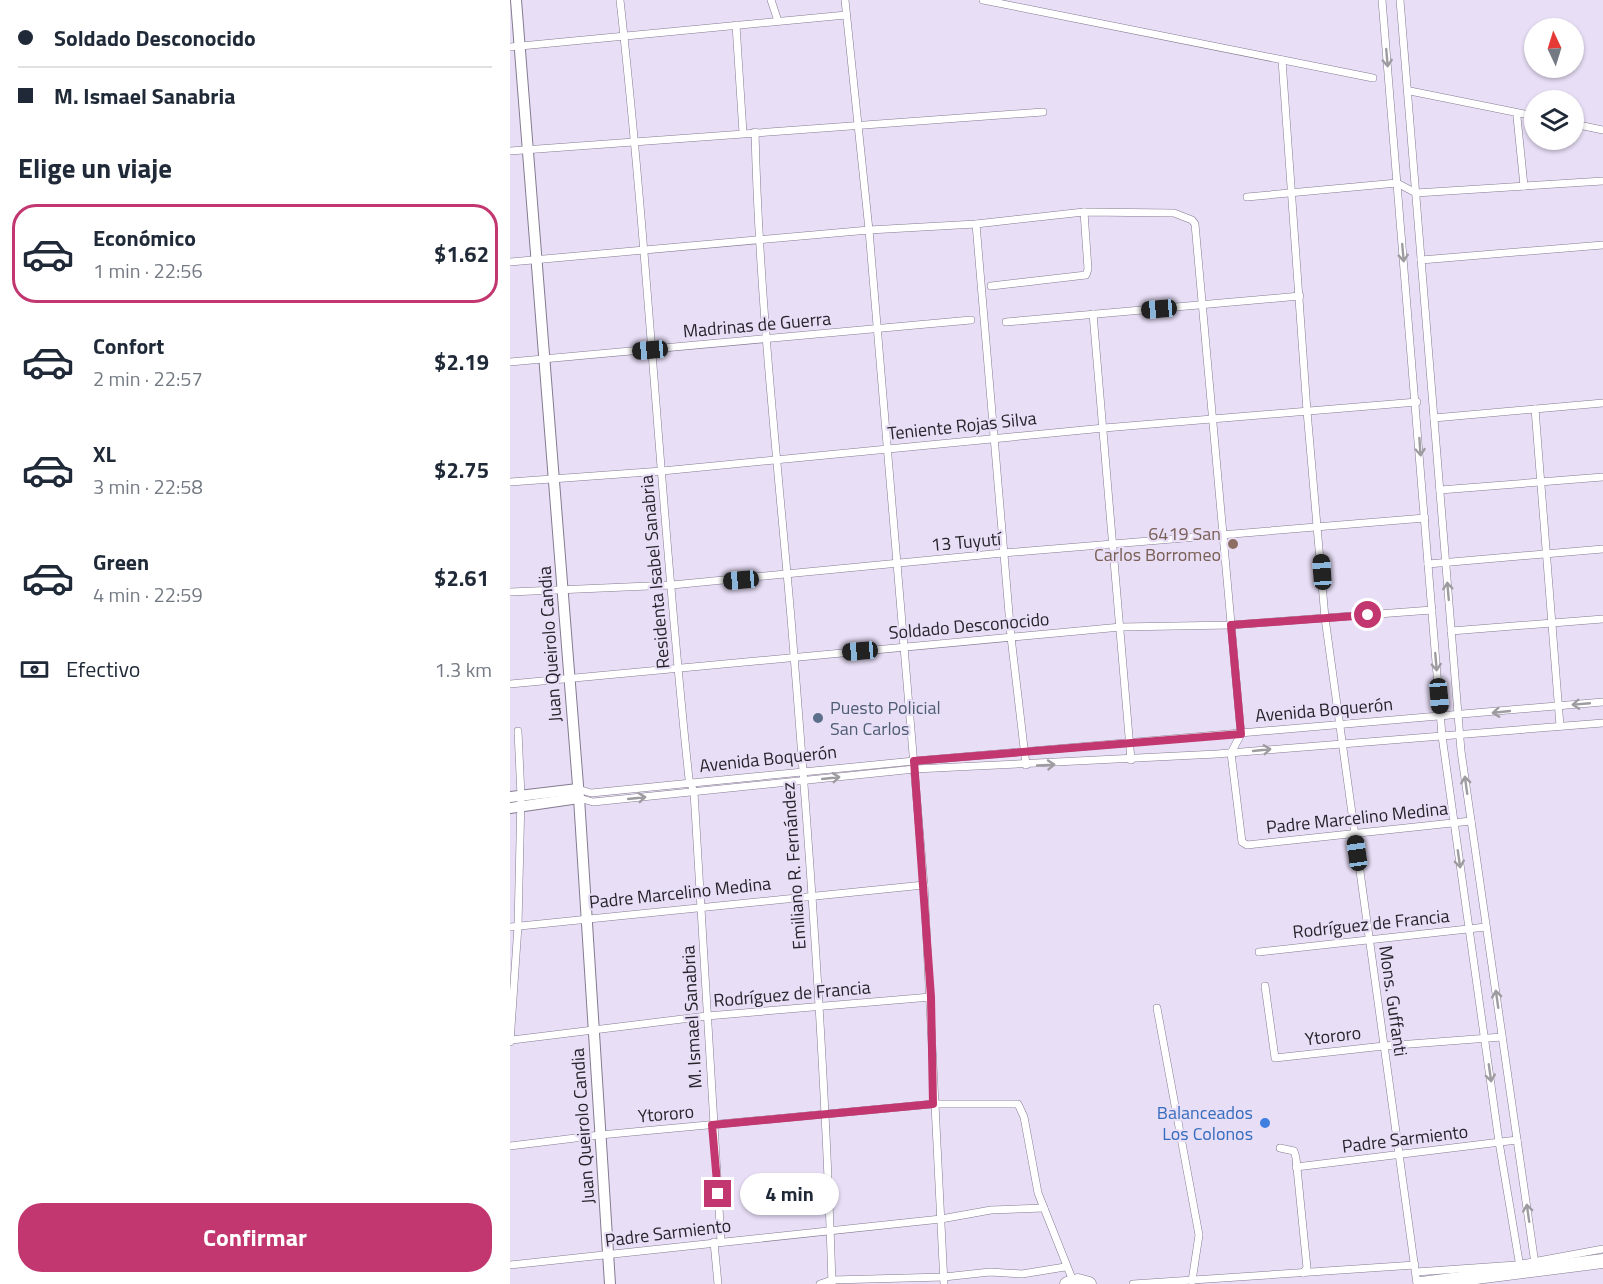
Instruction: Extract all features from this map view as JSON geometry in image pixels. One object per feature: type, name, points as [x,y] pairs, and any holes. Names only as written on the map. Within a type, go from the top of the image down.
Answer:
[{"type":"highway","points":[[1417,1276],[1603,1261]]},
{"type":"highway","points":[[1070,1283],[1089,1284]]},
{"type":"street","name":"Juan Queirolo Candia","points":[[516,0],[515,47],[528,149],[579,794],[610,1284]]},
{"type":"street","name":"Residenta Isabel Sanabria","points":[[620,0],[635,141],[677,669],[694,792]]},
{"type":"street","points":[[771,0],[778,21]]},
{"type":"street","points":[[845,0],[869,230],[895,563],[915,765],[931,997],[933,1104],[944,1281]]},
{"type":"street","points":[[983,0],[1373,78]]},
{"type":"street","points":[[1382,0],[1417,402],[1442,736],[1499,1142],[1521,1268]]},
{"type":"street","points":[[1400,0],[1459,734],[1536,1266],[1603,1249]]},
{"type":"street","points":[[515,47],[846,15]]},
{"type":"street","points":[[736,25],[744,133]]},
{"type":"street","name":"Mons. Guffanti","points":[[1282,60],[1307,411],[1325,618],[1417,1276]]},
{"type":"street","points":[[1410,92],[1524,114]]},
{"type":"street","points":[[510,151],[1043,112]]},
{"type":"street","points":[[1517,117],[1524,186]]},
{"type":"street","points":[[1584,126],[1603,130]]},
{"type":"street","name":"Emiliano R. Fernández","points":[[755,132],[759,241],[775,460],[794,658],[812,895],[832,1282]]},
{"type":"street","points":[[1247,197],[1397,183],[1416,193],[1603,181]]},
{"type":"street","points":[[510,262],[869,230],[976,224],[1084,212],[1174,213],[1192,219],[1204,305],[1241,734],[1231,753]]},
{"type":"street","points":[[991,286],[1086,275],[1088,268],[1084,212]]},
{"type":"street","points":[[976,224],[1003,553],[1026,765]]},
{"type":"street","points":[[1421,260],[1603,245]]},
{"type":"street","points":[[1006,322],[1300,296]]},
{"type":"street","points":[[1093,314],[1131,760]]},
{"type":"street","name":"Madrinas de Guerra","points":[[510,362],[971,320]]},
{"type":"street","name":"Teniente Rojas Silva","points":[[510,482],[662,471],[995,437],[1417,402]]},
{"type":"street","points":[[1434,418],[1603,403]]},
{"type":"street","points":[[1535,409],[1560,726]]},
{"type":"street","points":[[1440,490],[1603,477]]},
{"type":"street","name":"13 Tuyutí","points":[[510,592],[672,585],[787,576],[1003,553],[1425,518]]},
{"type":"street","points":[[1428,564],[1603,549]]},
{"type":"street","name":"Soldado Desconocido","points":[[510,684],[1121,627],[1231,625],[1432,610]]},
{"type":"street","points":[[1451,631],[1603,619]]},
{"type":"street","name":"Avenida Boquerón","points":[[579,794],[593,802],[803,781],[1024,752],[1241,734],[1339,723],[1441,718],[1603,702]]},
{"type":"street","name":"Avenida Boquerón","points":[[515,802],[802,772],[915,765],[1026,765],[1131,760],[1603,723]]},
{"type":"street","points":[[511,1041],[518,731]]},
{"type":"street","name":"Padre Marcelino Medina","points":[[1231,753],[1242,842],[1247,844],[1471,821]]},
{"type":"street","name":"M. Ismael Sanabria","points":[[694,792],[707,1016],[718,1284]]},
{"type":"street","name":"Padre Marcelino Medina","points":[[514,926],[924,885]]},
{"type":"street","name":"Rodríguez de Francia","points":[[1260,952],[1369,938],[1486,927]]},
{"type":"street","name":"Ytororo","points":[[1265,986],[1275,1058],[1384,1046],[1502,1037]]},
{"type":"street","name":"Rodríguez de Francia","points":[[511,1041],[707,1016],[931,997]]},
{"type":"street","points":[[1157,1008],[1199,1235],[1192,1281]]},
{"type":"street","name":"Ytororo","points":[[510,1146],[600,1135],[933,1104],[1018,1104],[1024,1118],[1038,1193],[1044,1208]]},
{"type":"street","name":"Padre Sarmiento","points":[[1296,1167],[1517,1140]]},
{"type":"street","points":[[1280,1148],[1294,1151],[1307,1268],[1303,1273]]},
{"type":"street","points":[[1044,1208],[1070,1283]]},
{"type":"street","name":"Padre Sarmiento","points":[[510,1265],[608,1256],[717,1241],[940,1219],[991,1210],[1044,1208]]},
{"type":"street","points":[[819,1284],[944,1281],[990,1272],[1022,1274],[1065,1267]]},
{"type":"street","points":[[1133,1284],[1249,1281],[1303,1273],[1417,1276]]},
{"type":"place","name":"6419 San Carlos Borromeo","points":[[1233,544]]},
{"type":"place","name":"Puesto Policial San Carlos","points":[[818,718]]},
{"type":"place","name":"Balanceados Los Colonos","points":[[1265,1123]]},
{"type":"route","points":[[718,1194],[712,1125],[933,1104],[931,997],[914,761],[1241,734],[1231,625],[1368,615]]}]
